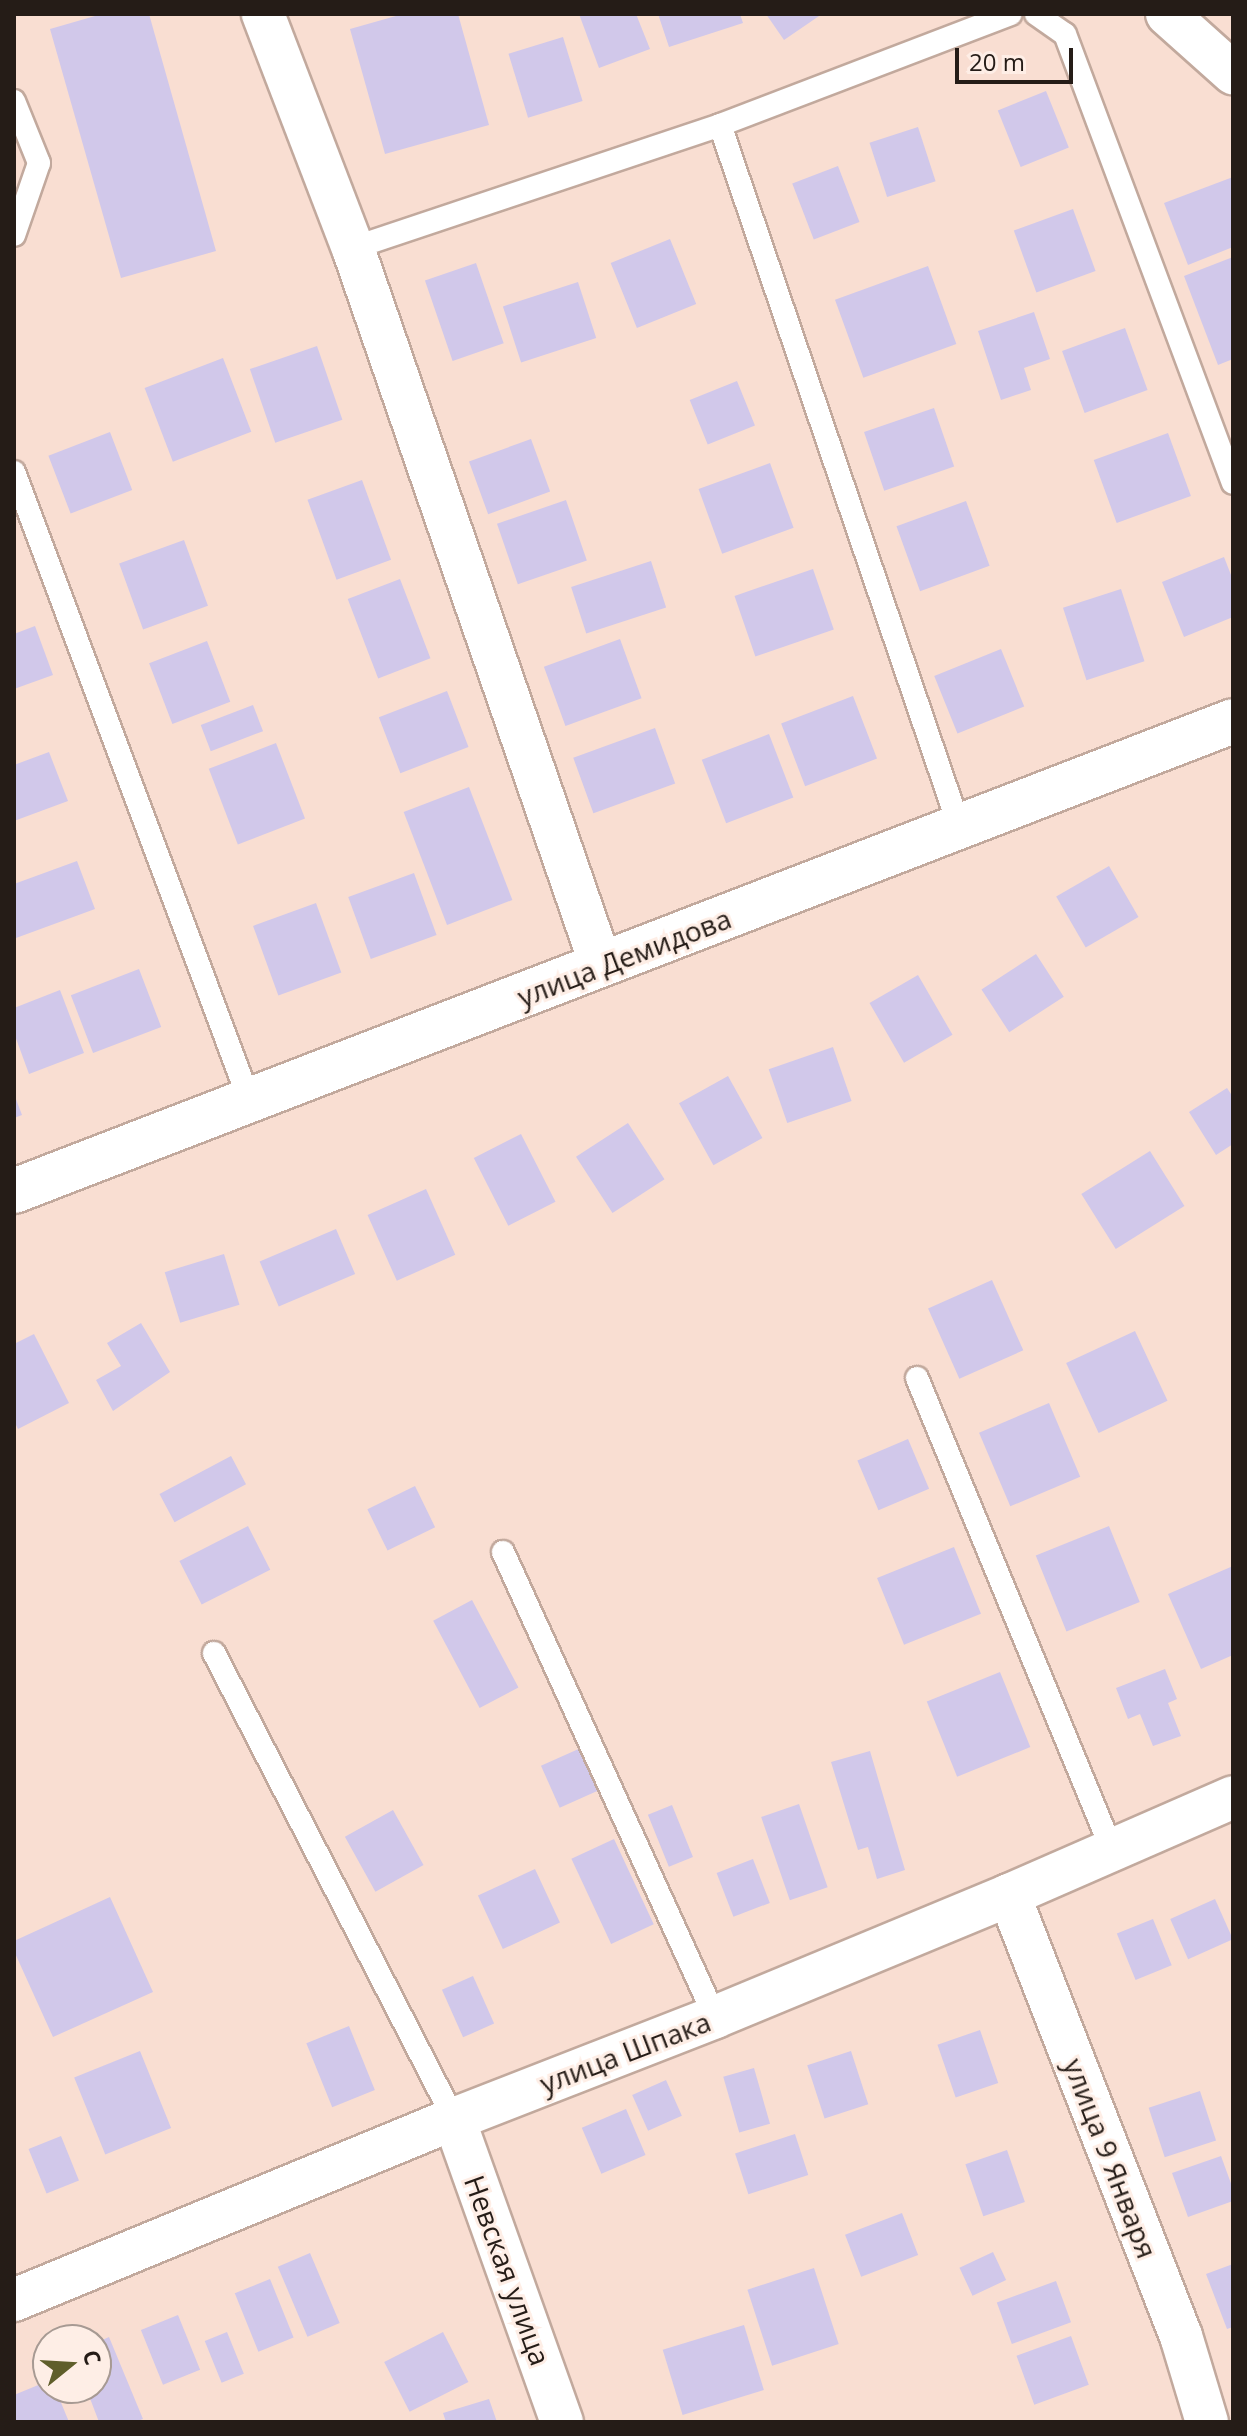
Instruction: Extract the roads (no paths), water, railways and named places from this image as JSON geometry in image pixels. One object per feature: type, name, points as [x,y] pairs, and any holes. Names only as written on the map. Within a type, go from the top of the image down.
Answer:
[{"type":"street","points":[[263,14],[353,248],[601,965]]},
{"type":"street","points":[[1167,14],[1233,73]]},
{"type":"street","name":"улица Демидова","points":[[14,1191],[1233,721]]},
{"type":"street","name":"улица Шпака","points":[[14,2300],[454,2119],[715,2017],[1009,1895],[1233,1797]]},
{"type":"street","name":"улица 9 Января","points":[[1009,1895],[1181,2336],[1207,2422]]},
{"type":"street","name":"Невская улица","points":[[454,2119],[562,2422]]},
{"type":"lane","points":[[353,248],[720,125],[1010,14]]},
{"type":"lane","points":[[1036,14],[1065,34],[1233,483]]},
{"type":"lane","points":[[14,101],[39,163],[14,235]]},
{"type":"lane","points":[[720,125],[959,826]]},
{"type":"lane","points":[[14,472],[250,1102]]},
{"type":"lane","points":[[917,1378],[1112,1850]]},
{"type":"lane","points":[[503,1552],[715,2017]]},
{"type":"lane","points":[[214,1653],[454,2119]]}]
